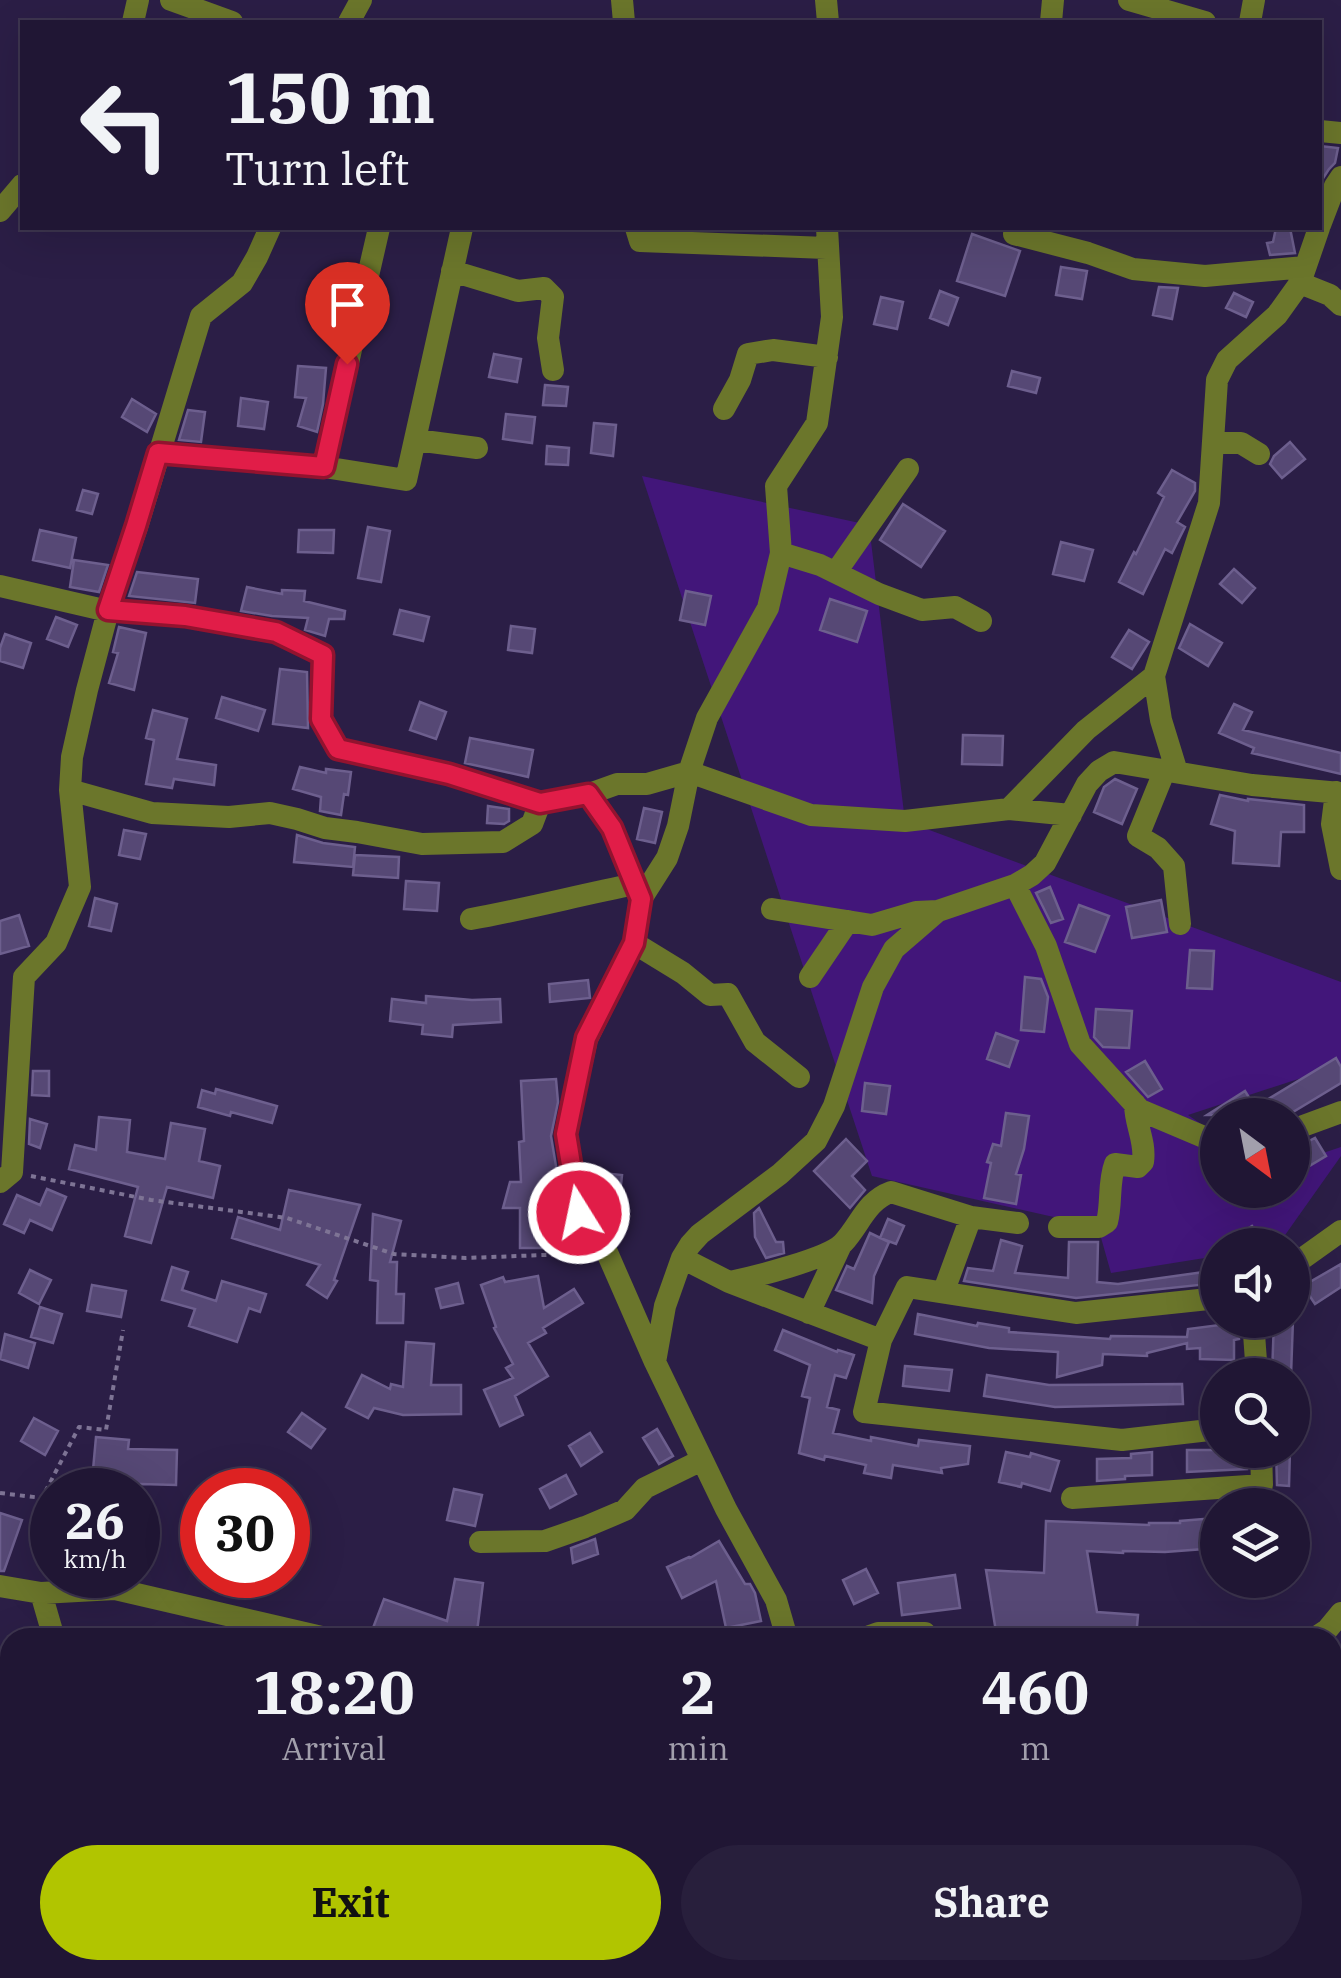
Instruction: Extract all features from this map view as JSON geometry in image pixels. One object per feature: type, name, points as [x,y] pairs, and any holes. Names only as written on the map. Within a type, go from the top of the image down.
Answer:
[{"type":"street","points":[[171,0],[226,20]]},
{"type":"street","points":[[1129,0],[1177,6],[1202,20]]},
{"type":"street","points":[[1322,221],[1341,177]]},
{"type":"street","points":[[6,1177],[8,1111],[24,977],[56,943],[80,887],[70,790],[72,757],[108,610],[200,316],[242,283],[269,230]]},
{"type":"street","points":[[324,467],[379,230]]},
{"type":"street","points":[[158,453],[324,467],[406,480],[462,230]]},
{"type":"street","points":[[471,919],[563,898],[638,892],[667,858],[707,718],[768,608],[781,553],[776,486],[817,423],[832,318],[826,238],[640,241],[637,230]]},
{"type":"street","points":[[1180,924],[1174,866],[1158,848],[1138,836],[1170,772],[1154,676],[1209,503],[1217,380],[1227,360],[1276,315],[1303,274],[1319,230]]},
{"type":"street","points":[[1014,234],[1133,269],[1205,276],[1303,274],[1341,304]]},
{"type":"street","points":[[452,271],[518,291],[544,288],[553,297],[548,338],[553,370]]},
{"type":"street","points":[[724,409],[740,380],[748,354],[773,350],[826,357]]},
{"type":"street","points":[[416,440],[477,448]]},
{"type":"street","points":[[1213,443],[1241,443],[1259,454]]},
{"type":"street","points":[[836,572],[908,469]]},
{"type":"street","points":[[781,553],[922,610],[955,607],[981,621]]},
{"type":"street","points":[[0,586],[108,610],[185,616],[276,632],[323,655],[321,719],[338,749],[449,774],[540,803],[618,784],[647,784],[689,772],[811,815],[904,821],[1009,810],[1071,815]]},
{"type":"street","points":[[1009,810],[1086,730],[1154,676]]},
{"type":"street","points":[[772,909],[872,924],[916,912],[938,911],[1015,886],[1045,863],[1086,784],[1114,762],[1252,785],[1338,793],[1332,824],[1341,869]]},
{"type":"street","points":[[70,790],[152,813],[229,817],[270,813],[325,828],[422,844],[503,842],[532,824],[540,803]]},
{"type":"street","points":[[588,794],[612,828],[638,892],[634,943],[586,1038],[566,1134],[579,1213],[602,1241],[702,1460],[776,1600],[785,1628]]},
{"type":"street","points":[[1015,886],[1046,946],[1080,1044],[1140,1110],[1200,1135]]},
{"type":"street","points":[[656,1362],[665,1306],[690,1245],[816,1141],[834,1106],[873,987],[894,949],[938,911]]},
{"type":"street","points":[[810,977],[848,922]]},
{"type":"street","points":[[634,943],[682,972],[710,995],[728,994],[755,1042],[799,1077]]},
{"type":"street","points":[[1059,1226],[1099,1228],[1107,1222],[1110,1178],[1115,1164],[1138,1167],[1144,1162],[1144,1142],[1138,1131],[1135,1104]]},
{"type":"street","points":[[1310,1123],[1341,1112]]},
{"type":"street","points":[[809,1313],[840,1247],[881,1196],[891,1192],[971,1217],[1018,1223]]},
{"type":"street","points":[[946,1293],[971,1217]]},
{"type":"street","points":[[1310,1253],[1341,1231]]},
{"type":"street","points":[[729,1282],[767,1274],[840,1247]]},
{"type":"street","points":[[682,1258],[729,1282],[880,1340]]},
{"type":"street","points":[[1200,1300],[1076,1312],[907,1287],[880,1340],[864,1412],[1122,1440],[1200,1431]]},
{"type":"street","points":[[480,1542],[545,1541],[585,1527],[625,1510],[645,1488],[702,1460]]},
{"type":"street","points":[[1072,1498],[1262,1485],[1262,1468]]},
{"type":"street","points":[[0,1586],[30,1590]]},
{"type":"street","points":[[43,1598],[51,1628]]},
{"type":"street","points":[[154,1598],[283,1628]]},
{"type":"path","points":[[6,1177],[287,1218],[394,1254],[466,1258],[570,1254],[602,1241]]},
{"type":"path","points":[[0,1493],[42,1498],[79,1426],[106,1430],[123,1330]]},
{"type":"shaded area","points":[[642,476],[869,525],[905,821],[1341,982],[1341,1065],[1240,1098],[1200,1098],[1200,1111],[1188,1115],[1200,1123],[1200,1208],[1304,1208],[1290,1228],[1200,1228],[1200,1259],[1111,1273],[1098,1227],[872,1176]]},
{"type":"shaded area","points":[[1341,1147],[1341,1156],[1310,1200],[1310,1157]]},
{"type":"building","points":[[1322,146],[1338,148],[1335,163],[1322,180]]},
{"type":"building","points":[[1276,230],[1290,230],[1295,253],[1270,255],[1267,243],[1273,242]]},
{"type":"building","points":[[972,234],[1020,251],[1005,296],[957,281]]},
{"type":"building","points":[[1061,267],[1087,271],[1082,299],[1056,295]]},
{"type":"building","points":[[1159,287],[1178,288],[1172,319],[1153,315]]},
{"type":"building","points":[[940,291],[958,298],[948,325],[930,318]]},
{"type":"building","points":[[1234,293],[1253,302],[1246,317],[1226,308]]},
{"type":"building","points":[[881,297],[903,302],[897,329],[874,324]]},
{"type":"building","points":[[494,354],[521,359],[517,382],[489,377]]},
{"type":"building","points":[[298,366],[326,368],[317,432],[298,426],[306,398],[295,397]]},
{"type":"building","points":[[1012,371],[1040,378],[1036,393],[1008,386]]},
{"type":"building","points":[[545,385],[568,387],[566,406],[543,405]]},
{"type":"building","points":[[241,398],[268,402],[264,429],[238,426]]},
{"type":"building","points":[[132,399],[156,414],[147,432],[122,417]]},
{"type":"building","points":[[188,410],[205,412],[201,442],[179,440]]},
{"type":"building","points":[[506,414],[535,417],[532,443],[503,439]]},
{"type":"building","points":[[594,423],[616,425],[613,456],[591,453]]},
{"type":"building","points":[[1290,442],[1305,459],[1282,478],[1270,464]]},
{"type":"building","points":[[547,446],[569,448],[568,465],[546,464]]},
{"type":"building","points":[[1172,470],[1195,483],[1195,491],[1177,522],[1185,527],[1172,553],[1165,549],[1143,594],[1119,582],[1164,497],[1158,493]]},
{"type":"building","points":[[83,490],[98,494],[92,514],[77,510]]},
{"type":"building","points":[[903,504],[945,531],[921,567],[880,540]]},
{"type":"building","points":[[368,527],[390,531],[381,582],[358,578]]},
{"type":"building","points":[[40,530],[76,538],[70,568],[33,560]]},
{"type":"building","points":[[299,530],[334,530],[333,553],[298,552]]},
{"type":"building","points":[[1061,542],[1093,550],[1084,581],[1053,574]]},
{"type":"building","points":[[74,560],[108,565],[99,592],[70,587]]},
{"type":"building","points":[[1234,569],[1255,588],[1242,603],[1220,584]]},
{"type":"building","points":[[137,572],[198,579],[195,603],[129,596]]},
{"type":"building","points":[[247,587],[282,594],[282,590],[305,591],[304,601],[345,611],[344,619],[329,619],[325,636],[305,630],[308,618],[241,611]]},
{"type":"building","points":[[686,591],[711,596],[705,625],[680,620]]},
{"type":"building","points":[[830,599],[867,611],[857,642],[820,630]]},
{"type":"building","points":[[400,610],[429,617],[423,641],[394,634]]},
{"type":"building","points":[[56,617],[77,625],[68,647],[47,639]]},
{"type":"building","points":[[1190,624],[1222,643],[1208,666],[1179,648]]},
{"type":"building","points":[[511,626],[535,629],[532,653],[508,650]]},
{"type":"building","points":[[119,627],[146,633],[134,690],[109,683],[118,653],[113,652]]},
{"type":"building","points":[[1129,630],[1149,642],[1132,669],[1112,657]]},
{"type":"building","points":[[5,634],[31,643],[23,668],[0,661]]},
{"type":"building","points":[[280,669],[307,672],[308,728],[273,724]]},
{"type":"building","points":[[222,697],[265,710],[258,731],[216,718]]},
{"type":"building","points":[[420,702],[446,712],[436,739],[410,730]]},
{"type":"building","points":[[1234,704],[1252,712],[1243,730],[1341,753],[1341,774],[1252,753],[1254,748],[1219,733]]},
{"type":"building","points":[[153,710],[187,719],[177,759],[216,765],[214,785],[174,779],[172,788],[146,784],[154,740],[146,738]]},
{"type":"building","points":[[963,735],[1003,736],[1002,765],[962,764]]},
{"type":"building","points":[[470,738],[533,750],[528,777],[465,763]]},
{"type":"building","points":[[300,767],[326,773],[326,769],[351,772],[341,815],[320,811],[321,797],[293,789]]},
{"type":"building","points":[[1115,779],[1137,789],[1122,824],[1094,812],[1104,787]]},
{"type":"building","points":[[1220,795],[1304,805],[1304,832],[1281,832],[1279,866],[1233,863],[1235,831],[1211,824]]},
{"type":"building","points":[[488,806],[509,809],[509,821],[487,823]]},
{"type":"building","points":[[644,808],[662,812],[655,843],[637,839]]},
{"type":"building","points":[[124,830],[146,834],[140,859],[119,855]]},
{"type":"building","points":[[297,835],[355,847],[353,867],[294,862]]},
{"type":"building","points":[[355,855],[399,857],[398,878],[353,875]]},
{"type":"building","points":[[406,881],[439,883],[437,911],[404,909]]},
{"type":"building","points":[[1050,887],[1063,919],[1051,923],[1036,893]]},
{"type":"building","points":[[95,898],[117,904],[111,931],[89,926]]},
{"type":"building","points":[[1161,900],[1167,932],[1132,938],[1126,907]]},
{"type":"building","points":[[1079,905],[1109,916],[1095,952],[1065,942]]},
{"type":"building","points":[[19,915],[29,946],[0,954],[0,921]]},
{"type":"building","points":[[1190,950],[1214,951],[1212,989],[1187,988]]},
{"type":"building","points":[[1025,977],[1041,979],[1048,997],[1044,1032],[1021,1030]]},
{"type":"building","points":[[588,980],[590,998],[550,1002],[549,984]]},
{"type":"building","points":[[426,996],[500,999],[501,1022],[453,1025],[452,1037],[422,1034],[423,1025],[390,1021],[392,999],[426,1003]]},
{"type":"building","points":[[1096,1009],[1132,1011],[1129,1048],[1103,1047],[1094,1037]]},
{"type":"building","points":[[996,1033],[1018,1041],[1009,1067],[987,1059]]},
{"type":"building","points":[[1336,1058],[1341,1067],[1341,1083],[1310,1102],[1310,1098],[1270,1098]]},
{"type":"building","points":[[1145,1061],[1162,1089],[1148,1097],[1126,1072]]},
{"type":"building","points":[[33,1071],[49,1071],[49,1096],[32,1095]]},
{"type":"building","points":[[556,1079],[558,1102],[551,1136],[562,1218],[569,1224],[568,1248],[520,1248],[520,1208],[503,1208],[510,1182],[521,1182],[521,1081]]},
{"type":"building","points":[[865,1083],[890,1086],[886,1114],[862,1111]]},
{"type":"building","points":[[216,1089],[277,1106],[272,1123],[198,1107],[202,1090],[215,1094]]},
{"type":"building","points":[[1006,1113],[1029,1116],[1016,1174],[1021,1175],[1016,1204],[984,1198],[991,1163],[987,1162],[993,1144],[1001,1146]]},
{"type":"building","points":[[99,1117],[130,1120],[127,1152],[165,1159],[171,1123],[205,1129],[199,1161],[220,1166],[213,1198],[167,1187],[151,1243],[125,1236],[138,1187],[69,1169],[75,1145],[96,1150]]},
{"type":"building","points":[[30,1119],[47,1124],[40,1148],[29,1144]]},
{"type":"building","points":[[1315,1138],[1326,1156],[1310,1166],[1310,1141]]},
{"type":"building","points":[[846,1139],[867,1161],[852,1176],[865,1190],[850,1208],[814,1171]]},
{"type":"building","points":[[602,1173],[622,1175],[620,1195],[601,1193]]},
{"type":"building","points":[[47,1189],[66,1197],[52,1230],[30,1220],[24,1233],[4,1224],[17,1195],[40,1205]]},
{"type":"building","points":[[289,1190],[360,1205],[334,1280],[337,1281],[327,1298],[307,1285],[320,1265],[232,1238],[238,1217],[280,1230]]},
{"type":"building","points":[[759,1208],[776,1242],[783,1242],[784,1253],[766,1258],[755,1237],[754,1213]]},
{"type":"building","points":[[373,1214],[401,1221],[390,1262],[397,1262],[396,1294],[404,1294],[403,1323],[377,1323],[378,1281],[370,1280]]},
{"type":"building","points":[[888,1219],[904,1226],[896,1244],[880,1238]]},
{"type":"building","points":[[870,1233],[889,1242],[874,1276],[872,1303],[836,1290],[847,1266],[854,1269]]},
{"type":"building","points":[[1001,1240],[1022,1246],[1015,1273],[1068,1278],[1069,1242],[1098,1242],[1097,1282],[1118,1284],[1200,1273],[1200,1285],[1076,1298],[964,1281],[968,1268],[993,1271]]},
{"type":"building","points":[[1341,1264],[1341,1287],[1315,1304],[1310,1296],[1310,1282]]},
{"type":"building","points":[[172,1267],[188,1272],[182,1290],[216,1301],[222,1281],[266,1294],[260,1312],[249,1308],[237,1342],[189,1326],[195,1309],[162,1300]]},
{"type":"building","points":[[30,1270],[51,1280],[39,1304],[19,1293]]},
{"type":"building","points":[[538,1276],[544,1308],[574,1289],[583,1303],[543,1328],[546,1333],[528,1343],[548,1376],[515,1396],[523,1415],[500,1426],[484,1390],[513,1378],[506,1368],[513,1364],[494,1328],[481,1285],[503,1277],[505,1282]]},
{"type":"building","points":[[458,1283],[463,1303],[441,1308],[436,1289]]},
{"type":"building","points":[[92,1285],[126,1291],[121,1317],[87,1311]]},
{"type":"building","points":[[40,1307],[62,1314],[53,1343],[31,1337]]},
{"type":"building","points":[[918,1314],[1009,1328],[1009,1332],[1110,1339],[1187,1337],[1188,1329],[1200,1328],[1200,1338],[1239,1339],[1234,1340],[1234,1358],[1200,1358],[1200,1348],[1187,1349],[1187,1343],[1147,1356],[1103,1354],[1102,1365],[1057,1377],[1058,1352],[989,1348],[915,1334]]},
{"type":"building","points":[[783,1330],[854,1355],[846,1378],[835,1375],[827,1407],[839,1410],[833,1433],[918,1446],[919,1440],[970,1446],[968,1464],[941,1468],[942,1473],[893,1465],[891,1478],[864,1473],[866,1465],[799,1453],[810,1398],[802,1396],[810,1365],[775,1350]]},
{"type":"building","points":[[5,1334],[35,1343],[28,1368],[0,1359]]},
{"type":"building","points":[[1273,1338],[1292,1338],[1292,1358],[1273,1358]]},
{"type":"building","points":[[406,1342],[434,1344],[431,1385],[461,1385],[461,1414],[403,1415],[374,1408],[368,1418],[346,1407],[362,1375],[390,1389],[391,1384],[403,1387]]},
{"type":"building","points":[[905,1366],[952,1370],[949,1391],[903,1386]]},
{"type":"building","points":[[987,1375],[1049,1385],[1182,1384],[1183,1404],[1055,1407],[984,1396]]},
{"type":"building","points":[[302,1413],[325,1429],[311,1448],[288,1432]]},
{"type":"building","points":[[34,1418],[58,1431],[45,1455],[21,1441]]},
{"type":"building","points":[[657,1429],[673,1456],[659,1464],[643,1438]]},
{"type":"building","points":[[590,1433],[602,1452],[581,1466],[569,1446]]},
{"type":"building","points":[[96,1437],[129,1440],[128,1449],[177,1450],[176,1485],[160,1485],[160,1468],[93,1468]]},
{"type":"building","points":[[1187,1450],[1200,1450],[1200,1468],[1247,1468],[1247,1469],[1187,1472]]},
{"type":"building","points":[[1006,1452],[1030,1457],[1031,1453],[1059,1461],[1050,1491],[1022,1483],[1021,1487],[999,1482]]},
{"type":"building","points":[[1152,1452],[1152,1475],[1097,1481],[1097,1459],[1131,1458],[1131,1454]]},
{"type":"building","points":[[1277,1468],[1290,1468],[1289,1486],[1277,1485]]},
{"type":"building","points":[[566,1475],[576,1494],[550,1508],[540,1489]]},
{"type":"building","points":[[454,1489],[482,1495],[475,1526],[447,1520]]},
{"type":"building","points":[[0,1513],[22,1520],[4,1571],[0,1571]]},
{"type":"building","points":[[1200,1519],[1200,1549],[1087,1551],[1097,1612],[1138,1615],[1137,1628],[995,1628],[986,1570],[1044,1573],[1046,1521],[1180,1523]]},
{"type":"building","points":[[595,1539],[598,1554],[573,1563],[571,1548]]},
{"type":"building","points":[[719,1541],[745,1584],[750,1584],[755,1593],[761,1621],[726,1628],[716,1581],[682,1598],[667,1567]]},
{"type":"building","points":[[866,1569],[878,1593],[854,1604],[843,1580]]},
{"type":"building","points":[[955,1575],[960,1608],[902,1615],[898,1583]]},
{"type":"building","points":[[455,1579],[483,1583],[477,1628],[373,1628],[384,1599],[447,1621]]},
{"type":"route","points":[[347,364],[324,467],[158,453],[108,610],[185,616],[276,632],[323,655],[321,719],[338,749],[449,774],[540,803],[588,794],[612,828],[641,899],[634,943],[586,1038],[566,1134],[579,1213]]}]
